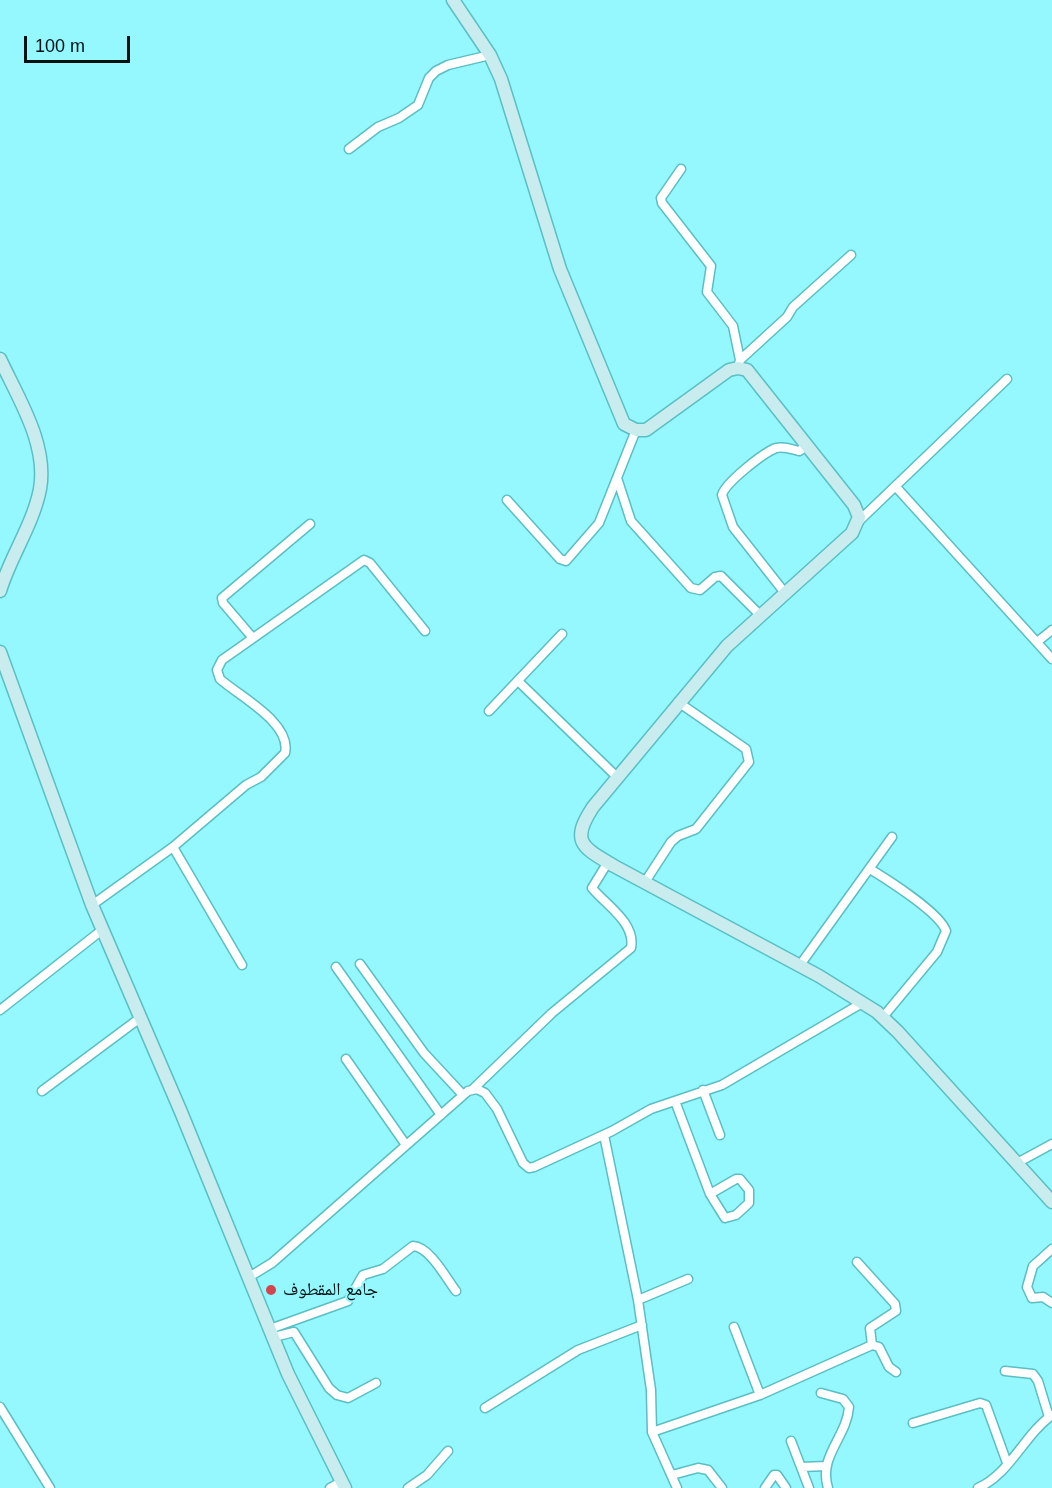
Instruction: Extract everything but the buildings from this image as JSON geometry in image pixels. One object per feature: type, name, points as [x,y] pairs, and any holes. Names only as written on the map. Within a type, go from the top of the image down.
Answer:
[{"type":"street","points":[[453,0],[490,55],[508,99],[560,268],[621,418],[636,430],[651,427],[739,364],[787,317],[793,307],[851,255]]},
{"type":"street","points":[[349,149],[378,127],[399,118],[418,105],[429,78],[436,71],[448,65],[490,55]]},
{"type":"street","points":[[681,169],[661,198],[662,203],[711,266],[707,292],[733,326],[739,364],[751,373],[856,508],[859,521]]},
{"type":"street","points":[[0,359],[31,426],[39,456],[40,488],[0,591]]},
{"type":"street","points":[[1007,379],[859,521],[852,533],[727,646],[617,777],[587,816],[579,835],[582,844],[590,852],[800,965],[883,1017],[1052,1202]]},
{"type":"street","points":[[507,500],[560,560],[566,561],[596,527],[636,430]]},
{"type":"street","points":[[785,593],[733,527],[722,495],[727,485],[771,451],[782,447],[800,451],[807,446]]},
{"type":"street","points":[[617,478],[632,521],[691,588],[700,590],[715,577],[721,576],[760,615]]},
{"type":"street","points":[[896,487],[1052,659]]},
{"type":"street","points":[[252,638],[222,603],[222,598],[310,524]]},
{"type":"street","points":[[92,905],[173,847],[246,785],[261,777],[285,753],[285,739],[276,726],[247,699],[222,682],[218,674],[222,660],[364,560],[370,563],[425,631]]},
{"type":"street","points":[[1037,642],[1052,630]]},
{"type":"street","points":[[489,711],[562,634]]},
{"type":"street","points":[[0,652],[102,930],[288,1374],[339,1486]]},
{"type":"street","points":[[518,681],[617,777]]},
{"type":"street","points":[[645,882],[671,842],[678,836],[696,829],[749,762],[746,749],[678,702]]},
{"type":"street","points":[[800,965],[892,837]]},
{"type":"street","points":[[173,847],[242,965]]},
{"type":"street","points":[[249,1277],[272,1263],[441,1114],[472,1090],[552,1013],[631,948],[631,940],[623,920],[592,888],[608,862]]},
{"type":"street","points":[[870,869],[907,893],[941,921],[945,931],[938,952],[883,1017]]},
{"type":"street","points":[[0,1010],[102,930]]},
{"type":"street","points":[[360,964],[424,1053],[464,1095]]},
{"type":"street","points":[[336,967],[441,1114]]},
{"type":"street","points":[[472,1090],[480,1090],[488,1097],[523,1163],[529,1168],[604,1135],[651,1109],[734,1078],[862,1003]]},
{"type":"street","points":[[42,1091],[140,1018]]},
{"type":"street","points":[[346,1059],[406,1145]]},
{"type":"street","points":[[703,1090],[720,1135]]},
{"type":"street","points":[[675,1101],[710,1194],[724,1218],[736,1215],[749,1203],[749,1190],[740,1179],[710,1194]]},
{"type":"street","points":[[604,1135],[638,1300],[651,1390],[652,1432],[677,1488]]},
{"type":"street","points":[[1017,1163],[1052,1144]]},
{"type":"street","points":[[272,1333],[348,1302],[363,1275],[383,1269],[413,1246],[419,1247],[433,1260],[456,1291]]},
{"type":"street","points":[[1052,1249],[1033,1266],[1026,1287],[1032,1298],[1043,1297],[1052,1303]]},
{"type":"street","points":[[857,1262],[895,1304],[896,1311],[870,1328],[872,1345]]},
{"type":"street","points":[[638,1300],[688,1279]]},
{"type":"street","points":[[485,1408],[578,1350],[642,1325]]},
{"type":"street","points":[[734,1327],[760,1395]]},
{"type":"street","points":[[272,1333],[294,1332],[329,1388],[337,1395],[348,1398],[376,1383]]},
{"type":"street","points":[[652,1432],[760,1395],[872,1345],[879,1347],[889,1367],[896,1372]]},
{"type":"street","points":[[978,1488],[990,1482],[1050,1416],[1038,1381],[1033,1374],[1005,1371]]},
{"type":"street","points":[[821,1393],[843,1399],[849,1407],[846,1421],[826,1466],[824,1476],[828,1488]]},
{"type":"street","points":[[913,1424],[980,1403],[986,1405],[1007,1463]]},
{"type":"street","points":[[0,1407],[50,1488]]},
{"type":"street","points":[[791,1441],[809,1488]]},
{"type":"street","points":[[408,1488],[427,1475],[448,1451]]},
{"type":"street","points":[[801,1467],[826,1466]]},
{"type":"street","points":[[672,1475],[698,1468],[708,1470],[722,1488]]},
{"type":"street","points":[[765,1488],[774,1475],[777,1475],[786,1488]]},
{"type":"place","name":"جامع المقطوف","points":[[271,1290]]}]
